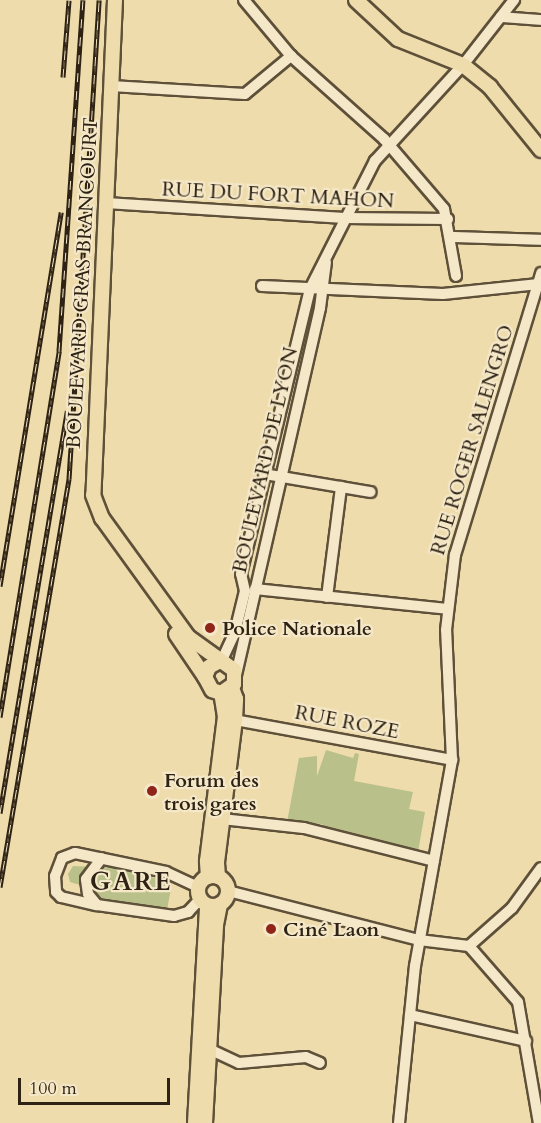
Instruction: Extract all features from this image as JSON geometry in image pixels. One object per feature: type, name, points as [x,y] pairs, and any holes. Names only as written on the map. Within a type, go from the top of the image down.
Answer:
[{"type":"main road","name":"BOULEVARD GRAS BRANCOURT","points":[[115,0],[92,486],[98,511],[130,558],[188,637],[220,662]]},
{"type":"main road","points":[[356,0],[398,39],[463,65],[490,87],[541,150]]},
{"type":"main road","name":"BOULEVARD GRAS BRANCOURT","points":[[130,558],[144,588],[205,677]]},
{"type":"main road","points":[[220,662],[231,666],[230,685],[212,690],[205,677],[209,667],[220,662]]},
{"type":"main road","name":"BOULEVARD DE LYON","points":[[209,892],[222,819],[235,720],[236,699],[230,685]]},
{"type":"main road","name":"BOULEVARD DE LYON","points":[[209,892],[207,861],[230,685]]},
{"type":"main road","points":[[209,892],[228,891]]},
{"type":"main road","points":[[205,1123],[209,1049],[209,892]]},
{"type":"main road","points":[[195,1123],[209,892]]},
{"type":"street","points":[[244,0],[291,56],[389,145],[444,209],[452,237],[456,276]]},
{"type":"street","name":"BOULEVARD DE LYON","points":[[220,662],[238,622],[244,591],[241,574],[310,289],[375,161],[463,65],[514,0]]},
{"type":"street","points":[[501,17],[541,20]]},
{"type":"street","points":[[111,86],[245,94],[291,56]]},
{"type":"street","name":"RUE DU FORT MAHON","points":[[106,203],[345,218],[448,219]]},
{"type":"street","points":[[452,237],[541,240]]},
{"type":"street","name":"BOULEVARD DE LYON","points":[[230,685],[281,477],[323,289],[327,253]]},
{"type":"street","points":[[262,286],[442,294],[539,278]]},
{"type":"street","name":"RUE ROGER SALENGRO","points":[[399,1123],[419,940],[452,760],[447,609],[455,555],[539,278]]},
{"type":"street","points":[[264,474],[370,492]]},
{"type":"street","points":[[327,597],[341,487]]},
{"type":"street","points":[[255,589],[447,609]]},
{"type":"street","name":"RUE ROZE","points":[[235,720],[452,760]]},
{"type":"street","points":[[222,819],[304,828],[434,861]]},
{"type":"street","points":[[67,854],[102,858],[166,872],[209,892],[188,912],[174,916],[98,906],[61,897],[56,892],[55,876],[67,854]]},
{"type":"street","points":[[98,906],[88,894],[86,883],[90,869],[102,858]]},
{"type":"street","points":[[469,946],[512,908],[541,868]]},
{"type":"street","points":[[228,891],[419,940],[469,946],[514,996],[526,1041],[539,1123]]},
{"type":"street","points":[[410,1015],[526,1041]]},
{"type":"street","points":[[209,1049],[239,1064],[306,1057],[320,1063]]},
{"type":"green space","points":[[326,750],[353,758],[355,753],[359,754],[354,781],[413,792],[409,809],[425,812],[418,852],[328,829],[322,824],[287,822],[299,758],[317,756],[317,776]]},
{"type":"green space","points":[[73,866],[119,868],[172,883],[167,910],[100,899],[90,888],[70,882],[68,874]]},
{"type":"railway","points":[[63,77],[69,0]]},
{"type":"railway","points":[[0,717],[59,351],[83,0]]},
{"type":"railway","points":[[0,887],[69,479],[99,0]]},
{"type":"railway","points":[[0,586],[61,212]]},
{"type":"railway","points":[[0,813],[67,411]]},
{"type":"place","name":"Police Nationale","points":[[210,628]]},
{"type":"place","name":"Forum des trois gares","points":[[152,791]]},
{"type":"place","name":"Ciné Laon","points":[[271,929]]},
{"type":"district","name":"GARE","points":[[131,882]]}]
